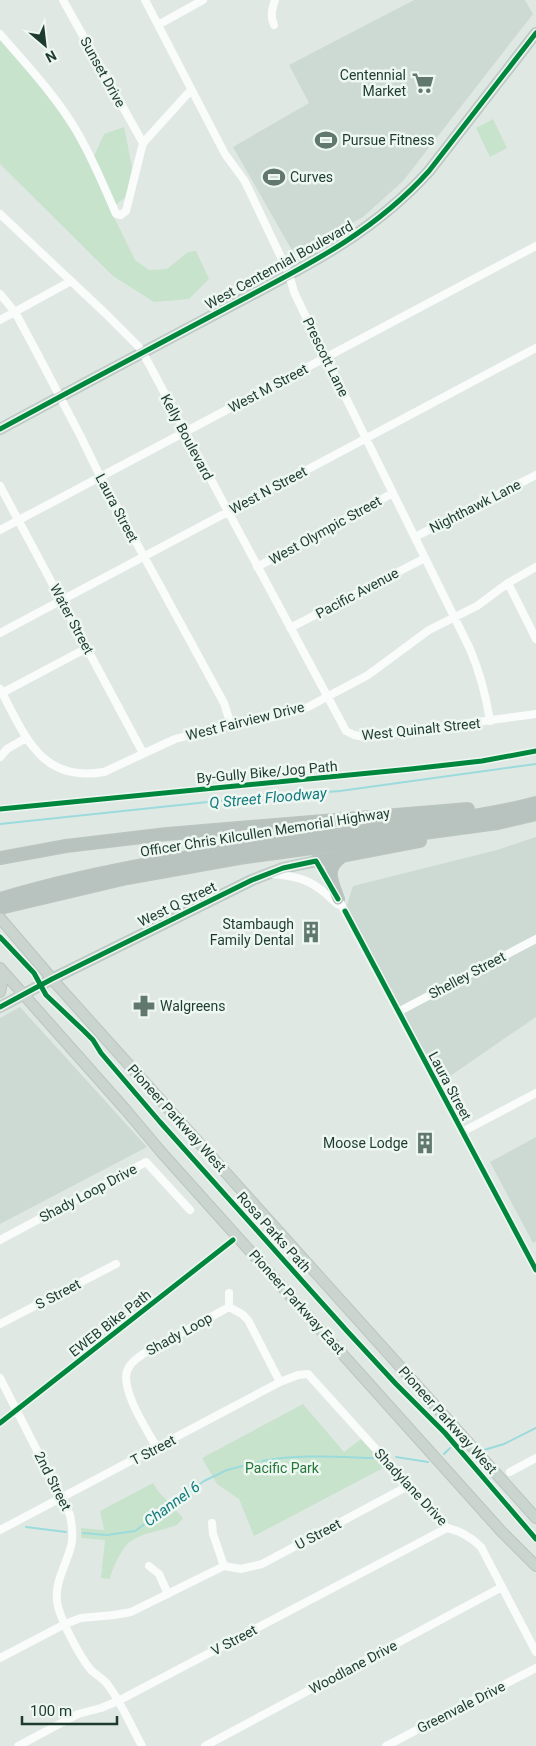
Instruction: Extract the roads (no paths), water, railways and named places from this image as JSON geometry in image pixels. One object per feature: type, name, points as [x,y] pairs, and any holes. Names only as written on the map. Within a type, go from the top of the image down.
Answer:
[{"type":"highway","name":"Officer Chris Kilcullen Memorial Highway","points":[[9,899],[239,858],[498,822],[535,807]]},
{"type":"highway","name":"Officer Chris Kilcullen Memorial Highway","points":[[0,908],[9,899],[115,870],[225,851],[535,807]]},
{"type":"highway","points":[[0,858],[66,846],[167,834],[535,807]]},
{"type":"highway","points":[[316,861],[461,833],[498,822]]},
{"type":"highway","points":[[338,899],[330,870],[333,863],[344,855]]},
{"type":"main road","name":"West Centennial Boulevard","points":[[0,429],[289,274],[361,232],[410,191],[429,171],[536,33]]},
{"type":"main road","name":"West Q Street","points":[[0,1007],[52,979],[266,874],[294,864],[316,861]]},
{"type":"main road","name":"Pioneer Parkway West","points":[[0,918],[52,979],[536,1518]]},
{"type":"main road","name":"Pioneer Parkway East","points":[[0,968],[162,1153],[536,1566]]},
{"type":"main road","points":[[0,974],[2,982],[0,992]]},
{"type":"street","name":"Sunset Drive","points":[[63,0],[143,143]]},
{"type":"street","name":"Prescott Lane","points":[[145,0],[225,154],[244,180],[289,274],[294,292],[454,617],[481,676],[486,693],[490,721]]},
{"type":"street","points":[[158,25],[204,0]]},
{"type":"street","points":[[274,26],[271,20],[271,12],[275,0]]},
{"type":"street","points":[[0,34],[75,128],[116,214],[121,215],[126,211],[143,143],[191,90]]},
{"type":"street","name":"Kelly Boulevard","points":[[0,214],[138,346],[327,697]]},
{"type":"street","name":"West M Street","points":[[0,530],[536,246]]},
{"type":"street","points":[[0,320],[71,281]]},
{"type":"street","name":"Laura Street","points":[[0,294],[15,312],[100,476],[224,702],[231,725]]},
{"type":"street","name":"West N Street","points":[[0,633],[536,348]]},
{"type":"street","name":"Nighthawk Lane","points":[[415,537],[536,475]]},
{"type":"street","name":"Water Street","points":[[0,486],[143,753]]},
{"type":"street","name":"West Olympic Street","points":[[258,567],[393,493]]},
{"type":"street","name":"Pacific Avenue","points":[[290,628],[425,558]]},
{"type":"street","name":"West Fairview Drive","points":[[1,691],[26,738],[45,760],[73,773],[93,774],[104,772],[116,768],[143,753],[198,732],[296,712],[368,675],[428,630],[477,606],[508,583],[536,568]]},
{"type":"street","points":[[508,583],[536,639]]},
{"type":"street","points":[[1,691],[87,648]]},
{"type":"street","name":"West Quinalt Street","points":[[327,697],[346,731],[365,737],[536,714]]},
{"type":"street","points":[[0,757],[7,749],[26,738]]},
{"type":"street","name":"Laura Street","points":[[316,861],[345,911],[536,1270]]},
{"type":"street","points":[[266,874],[297,876],[308,880],[318,886],[345,911]]},
{"type":"street","name":"Shelley Street","points":[[398,1012],[536,939]]},
{"type":"street","points":[[462,1132],[536,1093]]},
{"type":"street","name":"Shady Loop Drive","points":[[0,1240],[146,1162],[190,1210]]},
{"type":"street","name":"S Street","points":[[0,1324],[116,1264]]},
{"type":"street","points":[[229,1293],[229,1307]]},
{"type":"street","name":"Shady Loop","points":[[157,1448],[129,1395],[126,1382],[127,1371],[133,1361],[143,1354],[229,1307],[242,1314],[248,1320],[280,1382]]},
{"type":"street","name":"T Street","points":[[0,1530],[280,1382],[298,1375],[308,1374]]},
{"type":"street","name":"Shadylane Drive","points":[[308,1374],[447,1528],[459,1531],[473,1539],[481,1547],[536,1652]]},
{"type":"street","name":"2nd Street","points":[[0,1378],[63,1498],[70,1515],[73,1527],[72,1545],[56,1588],[58,1604],[65,1624],[83,1659],[92,1671],[107,1683],[142,1746]]},
{"type":"street","points":[[510,1472],[536,1458]]},
{"type":"street","name":"U Street","points":[[0,1658],[65,1624],[81,1618],[131,1612],[224,1566],[241,1569],[262,1564],[408,1486]]},
{"type":"street","points":[[212,1523],[213,1534],[224,1566]]},
{"type":"street","name":"V Street","points":[[18,1746],[78,1714],[102,1708],[118,1701],[447,1528]]},
{"type":"street","points":[[149,1566],[159,1574],[168,1594]]},
{"type":"street","name":"Woodlane Drive","points":[[205,1746],[502,1588]]},
{"type":"street","name":"Greenvale Drive","points":[[386,1746],[536,1668]]},
{"type":"waterway","name":"Q Street Floodway","points":[[0,824],[246,798],[340,791],[536,764]]},
{"type":"waterway","name":"Channel 6","points":[[484,1450],[504,1444],[536,1428]]},
{"type":"waterway","name":"Channel 6","points":[[444,1454],[450,1448]]},
{"type":"waterway","name":"Channel 6","points":[[262,1461],[305,1457],[376,1458]]},
{"type":"waterway","name":"Channel 6","points":[[396,1457],[428,1462]]},
{"type":"waterway","name":"Channel 6","points":[[83,1533],[107,1535],[135,1531],[204,1481],[227,1470],[259,1462]]},
{"type":"waterway","name":"Channel 6","points":[[26,1527],[66,1532]]},
{"type":"place","name":"Centennial Market","points":[[423,83]]},
{"type":"place","name":"Pursue Fitness","points":[[326,140]]},
{"type":"place","name":"Curves","points":[[274,177]]},
{"type":"place","name":"Stambaugh Family Dental","points":[[311,932]]},
{"type":"place","name":"Walgreens","points":[[144,1006]]},
{"type":"place","name":"Moose Lodge","points":[[425,1143]]},
{"type":"park label","name":"Pacific Park","points":[[282,1468]]}]
